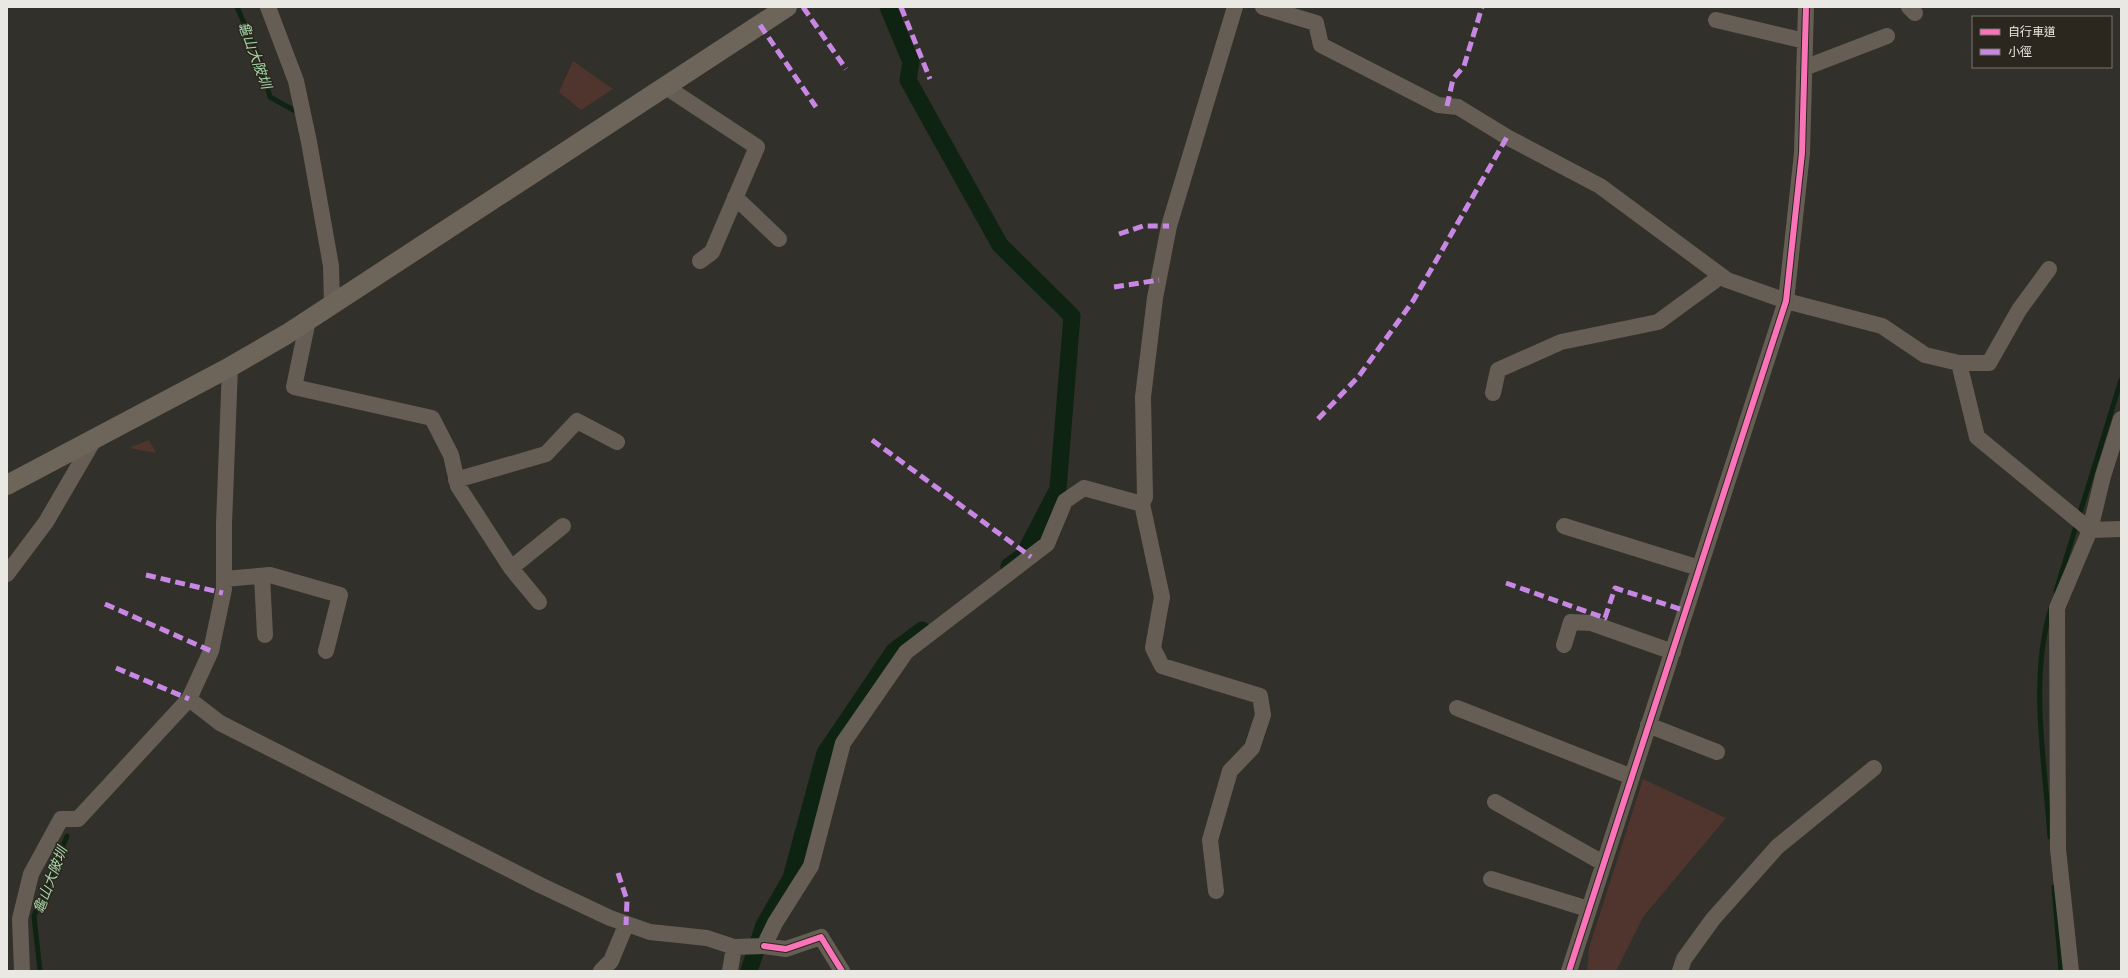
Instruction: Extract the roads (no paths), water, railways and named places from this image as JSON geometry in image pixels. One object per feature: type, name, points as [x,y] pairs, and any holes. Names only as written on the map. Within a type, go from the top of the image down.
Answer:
[{"type":"main road","points":[[7,485],[230,367],[308,320],[787,7]]},
{"type":"street","points":[[268,7],[296,81],[309,142],[331,266],[332,304]]},
{"type":"street","points":[[1216,891],[1210,840],[1230,771],[1252,748],[1263,715],[1260,696],[1162,666],[1153,648],[1162,597],[1142,504],[1145,497],[1143,397],[1155,298],[1169,226],[1235,7]]},
{"type":"street","points":[[1263,7],[1316,23],[1321,45],[1438,105],[1458,107],[1507,137],[1600,186],[1727,280],[1786,301],[1882,326],[1925,355],[1959,363],[1989,363],[2019,310],[2049,269]]},
{"type":"street","points":[[1569,971],[1786,301],[1802,153],[1806,7]]},
{"type":"street","points":[[1716,20],[1805,41]]},
{"type":"street","points":[[1804,68],[1887,36]]},
{"type":"street","points":[[666,87],[757,147],[712,252],[700,261]]},
{"type":"street","points":[[735,197],[779,239]]},
{"type":"street","points":[[1493,393],[1498,370],[1504,366],[1561,342],[1658,322],[1721,276]]},
{"type":"street","points":[[308,320],[294,387],[432,418],[451,456],[458,486],[511,568],[539,602]]},
{"type":"street","points":[[1959,363],[1977,437],[2090,530],[2121,529]]},
{"type":"street","points":[[22,971],[20,919],[31,874],[61,819],[78,819],[189,699],[211,651],[224,589],[224,524],[230,367]]},
{"type":"street","points":[[2071,971],[2058,849],[2057,608],[2090,530],[2103,476],[2121,419]]},
{"type":"street","points":[[456,480],[546,454],[577,421],[617,442]]},
{"type":"street","points":[[7,574],[46,522],[95,438]]},
{"type":"street","points":[[764,946],[775,923],[811,866],[843,743],[906,652],[1047,544],[1065,501],[1084,488],[1142,504]]},
{"type":"street","points":[[511,568],[563,526]]},
{"type":"street","points":[[1564,526],[1699,568]]},
{"type":"street","points":[[224,579],[270,575],[340,595],[326,651]]},
{"type":"street","points":[[262,576],[265,635]]},
{"type":"street","points":[[1564,645],[1571,622],[1591,622],[1673,652]]},
{"type":"street","points":[[189,699],[220,724],[540,885],[626,925],[650,932],[707,938],[734,947],[764,946],[786,948],[821,937],[842,971]]},
{"type":"street","points":[[1457,708],[1632,777]]},
{"type":"street","points":[[1648,726],[1717,752]]},
{"type":"street","points":[[1680,971],[1684,959],[1713,919],[1777,847],[1874,768]]},
{"type":"street","points":[[1495,802],[1603,863]]},
{"type":"street","points":[[1491,879],[1588,909]]},
{"type":"street","points":[[601,971],[611,961],[626,925]]},
{"type":"street","points":[[730,971],[734,947]]},
{"type":"waterway","name":"龜山大陂圳","points":[[237,7],[260,60],[270,97],[297,112]]},
{"type":"waterway","points":[[888,7],[911,62],[908,80],[1000,245],[1072,316],[1058,489],[1023,556],[1009,566]]},
{"type":"waterway","points":[[2056,591],[2121,380]]},
{"type":"waterway","points":[[2050,837],[2042,751],[2040,692],[2044,635],[2051,608]]},
{"type":"waterway","points":[[749,971],[764,925],[791,878],[825,753],[894,651],[922,630]]},
{"type":"waterway","name":"龜山大陂圳","points":[[40,971],[34,916],[67,836]]},
{"type":"waterway","points":[[2054,887],[2061,971]]}]
